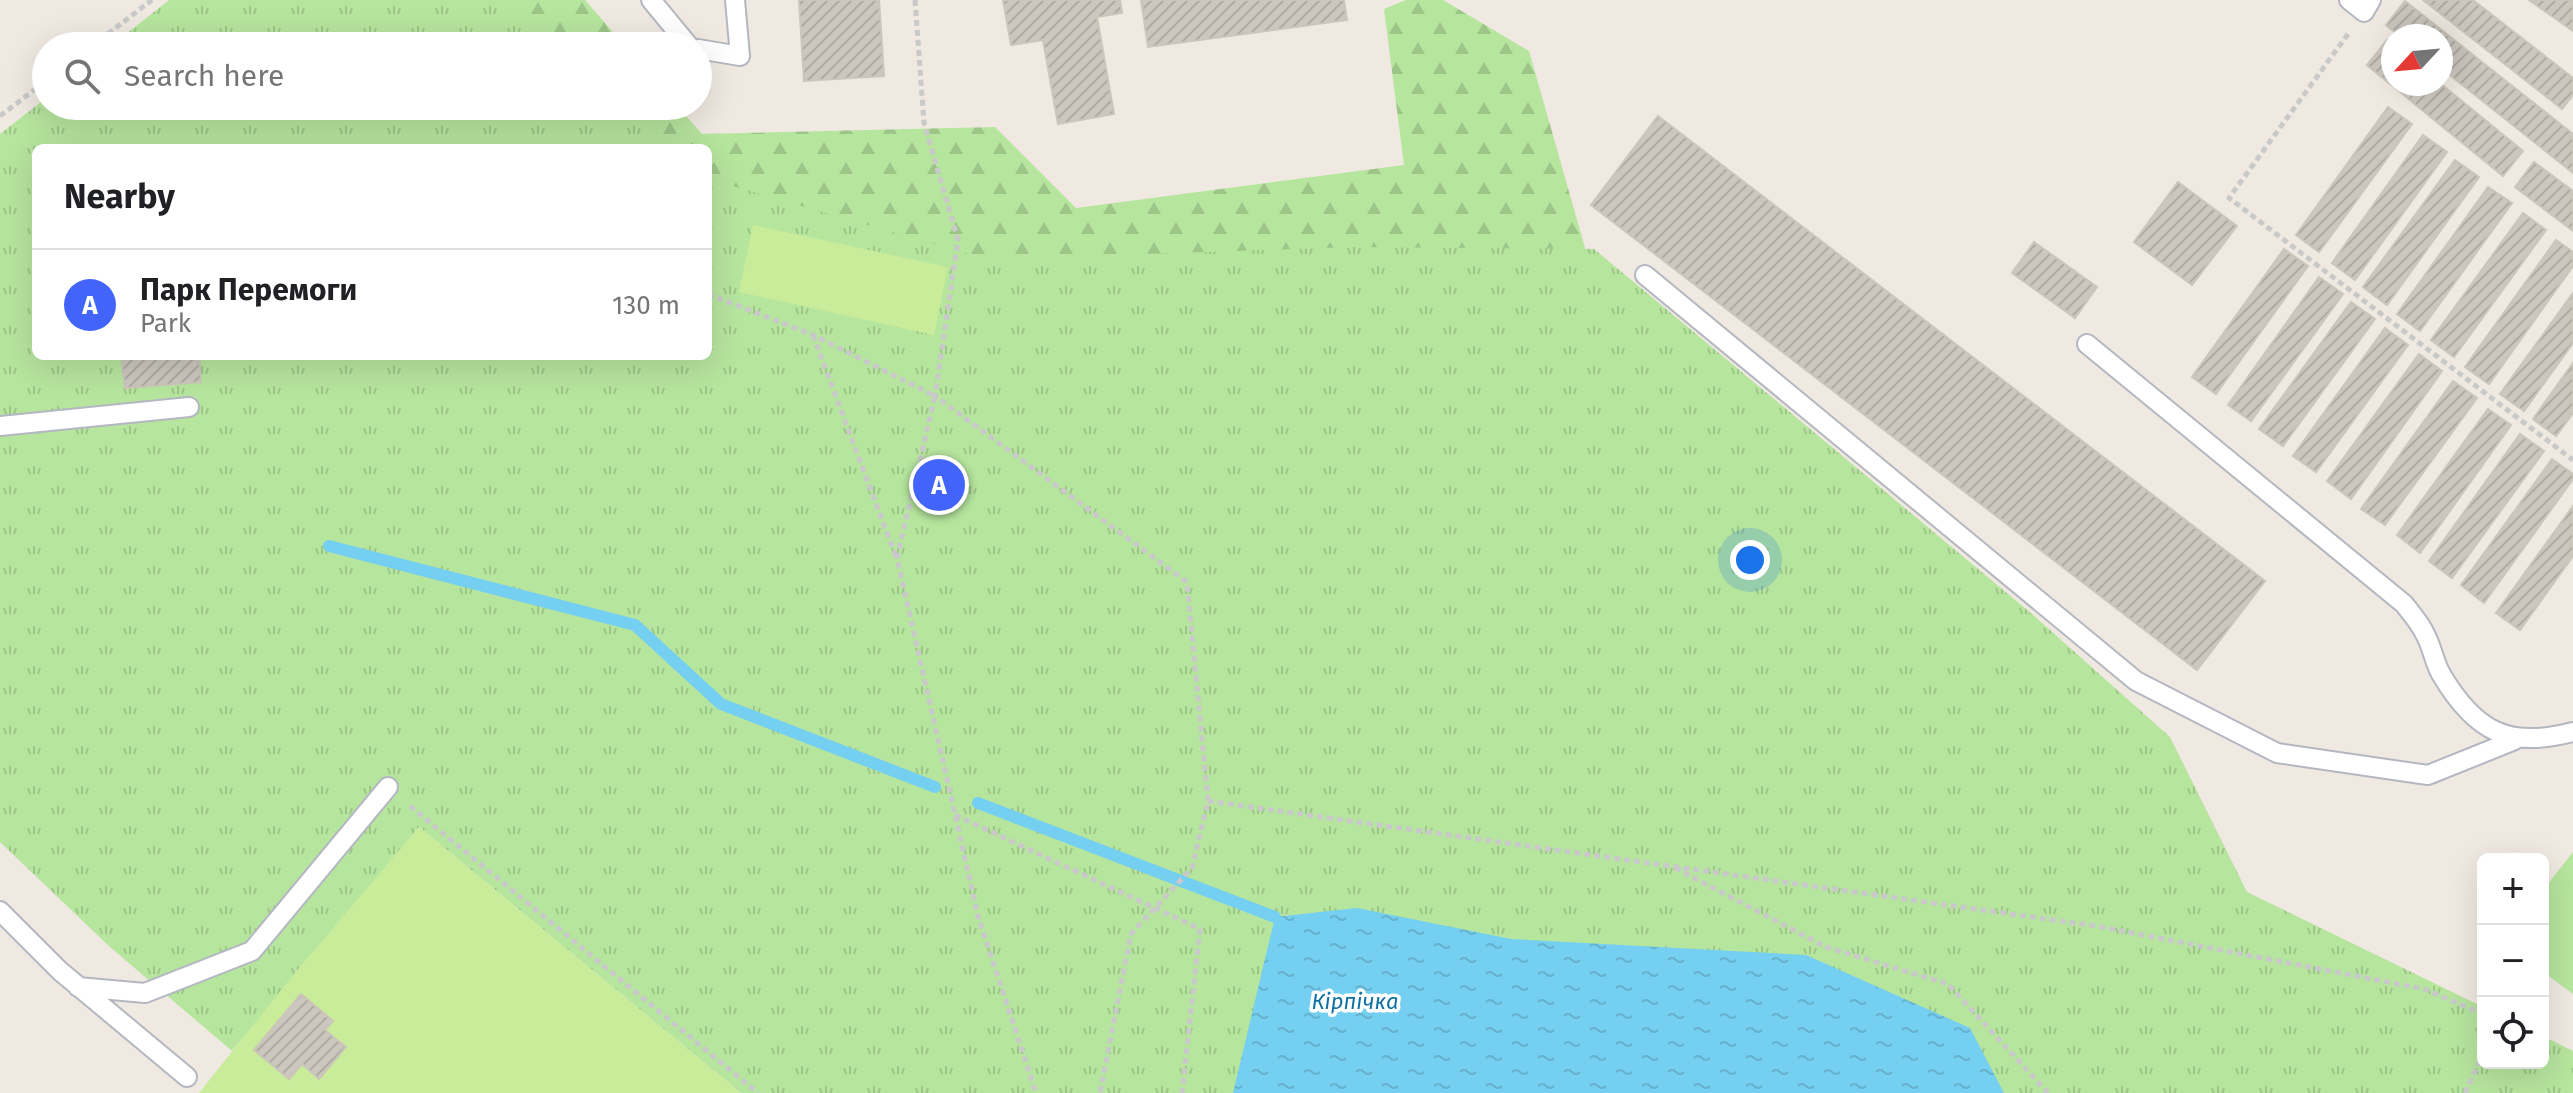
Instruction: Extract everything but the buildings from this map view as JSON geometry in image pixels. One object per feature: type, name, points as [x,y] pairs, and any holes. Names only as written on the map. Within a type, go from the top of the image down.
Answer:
[{"type":"lane","points":[[651,0],[677,32]]},
{"type":"lane","points":[[712,51],[740,56],[735,0]]},
{"type":"lane","points":[[1645,275],[2136,681],[2277,753],[2428,775],[2515,740]]},
{"type":"lane","points":[[2087,344],[2404,604],[2425,632],[2440,673],[2467,708],[2490,729],[2515,740],[2539,741],[2573,732]]},
{"type":"lane","points":[[0,426],[189,407]]},
{"type":"lane","points":[[78,987],[145,993],[252,951],[388,787]]},
{"type":"lane","points":[[0,911],[78,987],[187,1077]]},
{"type":"path","points":[[110,32],[152,0]]},
{"type":"path","points":[[897,558],[935,396],[958,240],[924,123],[915,0]]},
{"type":"path","points":[[2362,4],[2229,198],[2573,460]]},
{"type":"path","points":[[0,116],[32,92]]},
{"type":"path","points":[[712,296],[813,335],[935,396],[1187,582],[1208,801],[1192,868],[1131,934],[1100,1093]]},
{"type":"path","points":[[813,335],[897,558],[978,916],[1036,1093]]},
{"type":"path","points":[[388,787],[758,1093]]},
{"type":"path","points":[[1208,801],[2096,926],[2424,989],[2477,1011]]},
{"type":"path","points":[[955,815],[1200,929],[1182,1093]]},
{"type":"path","points":[[1670,866],[1826,947],[1948,984],[2048,1093]]},
{"type":"path","points":[[2465,1093],[2477,1067]]},
{"type":"green space","points":[[169,0],[517,0],[548,32],[129,32]]},
{"type":"green space","points":[[447,0],[585,0],[613,32],[388,32]]},
{"type":"green space","points":[[1406,0],[1443,0],[1529,51],[1595,283],[2143,748],[712,212],[712,144],[277,144],[298,120],[690,120],[702,134],[995,127],[1076,208],[1404,165],[1384,9]]},
{"type":"green space","points":[[32,109],[32,120],[632,120],[655,144],[32,144],[32,360],[712,360],[712,180],[986,259],[1356,247],[1594,249],[2032,614],[2170,737],[2247,892],[2477,1004],[2477,1069],[2549,1069],[2549,1039],[2573,1051],[2573,1093],[741,1093],[419,827],[232,1051],[110,947],[0,842],[0,134]]},
{"type":"green space","points":[[753,225],[948,267],[934,335],[739,292]]},
{"type":"green space","points":[[419,827],[741,1093],[199,1093],[294,974]]},
{"type":"green space","points":[[2573,852],[2573,994],[2549,976],[2549,882]]},
{"type":"water","name":"Кірпічка","points":[[1357,908],[1511,939],[1806,955],[1970,1028],[2004,1093],[1233,1093],[1275,917]]},
{"type":"waterway","points":[[329,546],[635,625],[721,704],[935,787]]},
{"type":"waterway","points":[[978,803],[1275,917]]},
{"type":"place","name":"Парк Перемоги","points":[[939,485]]}]
